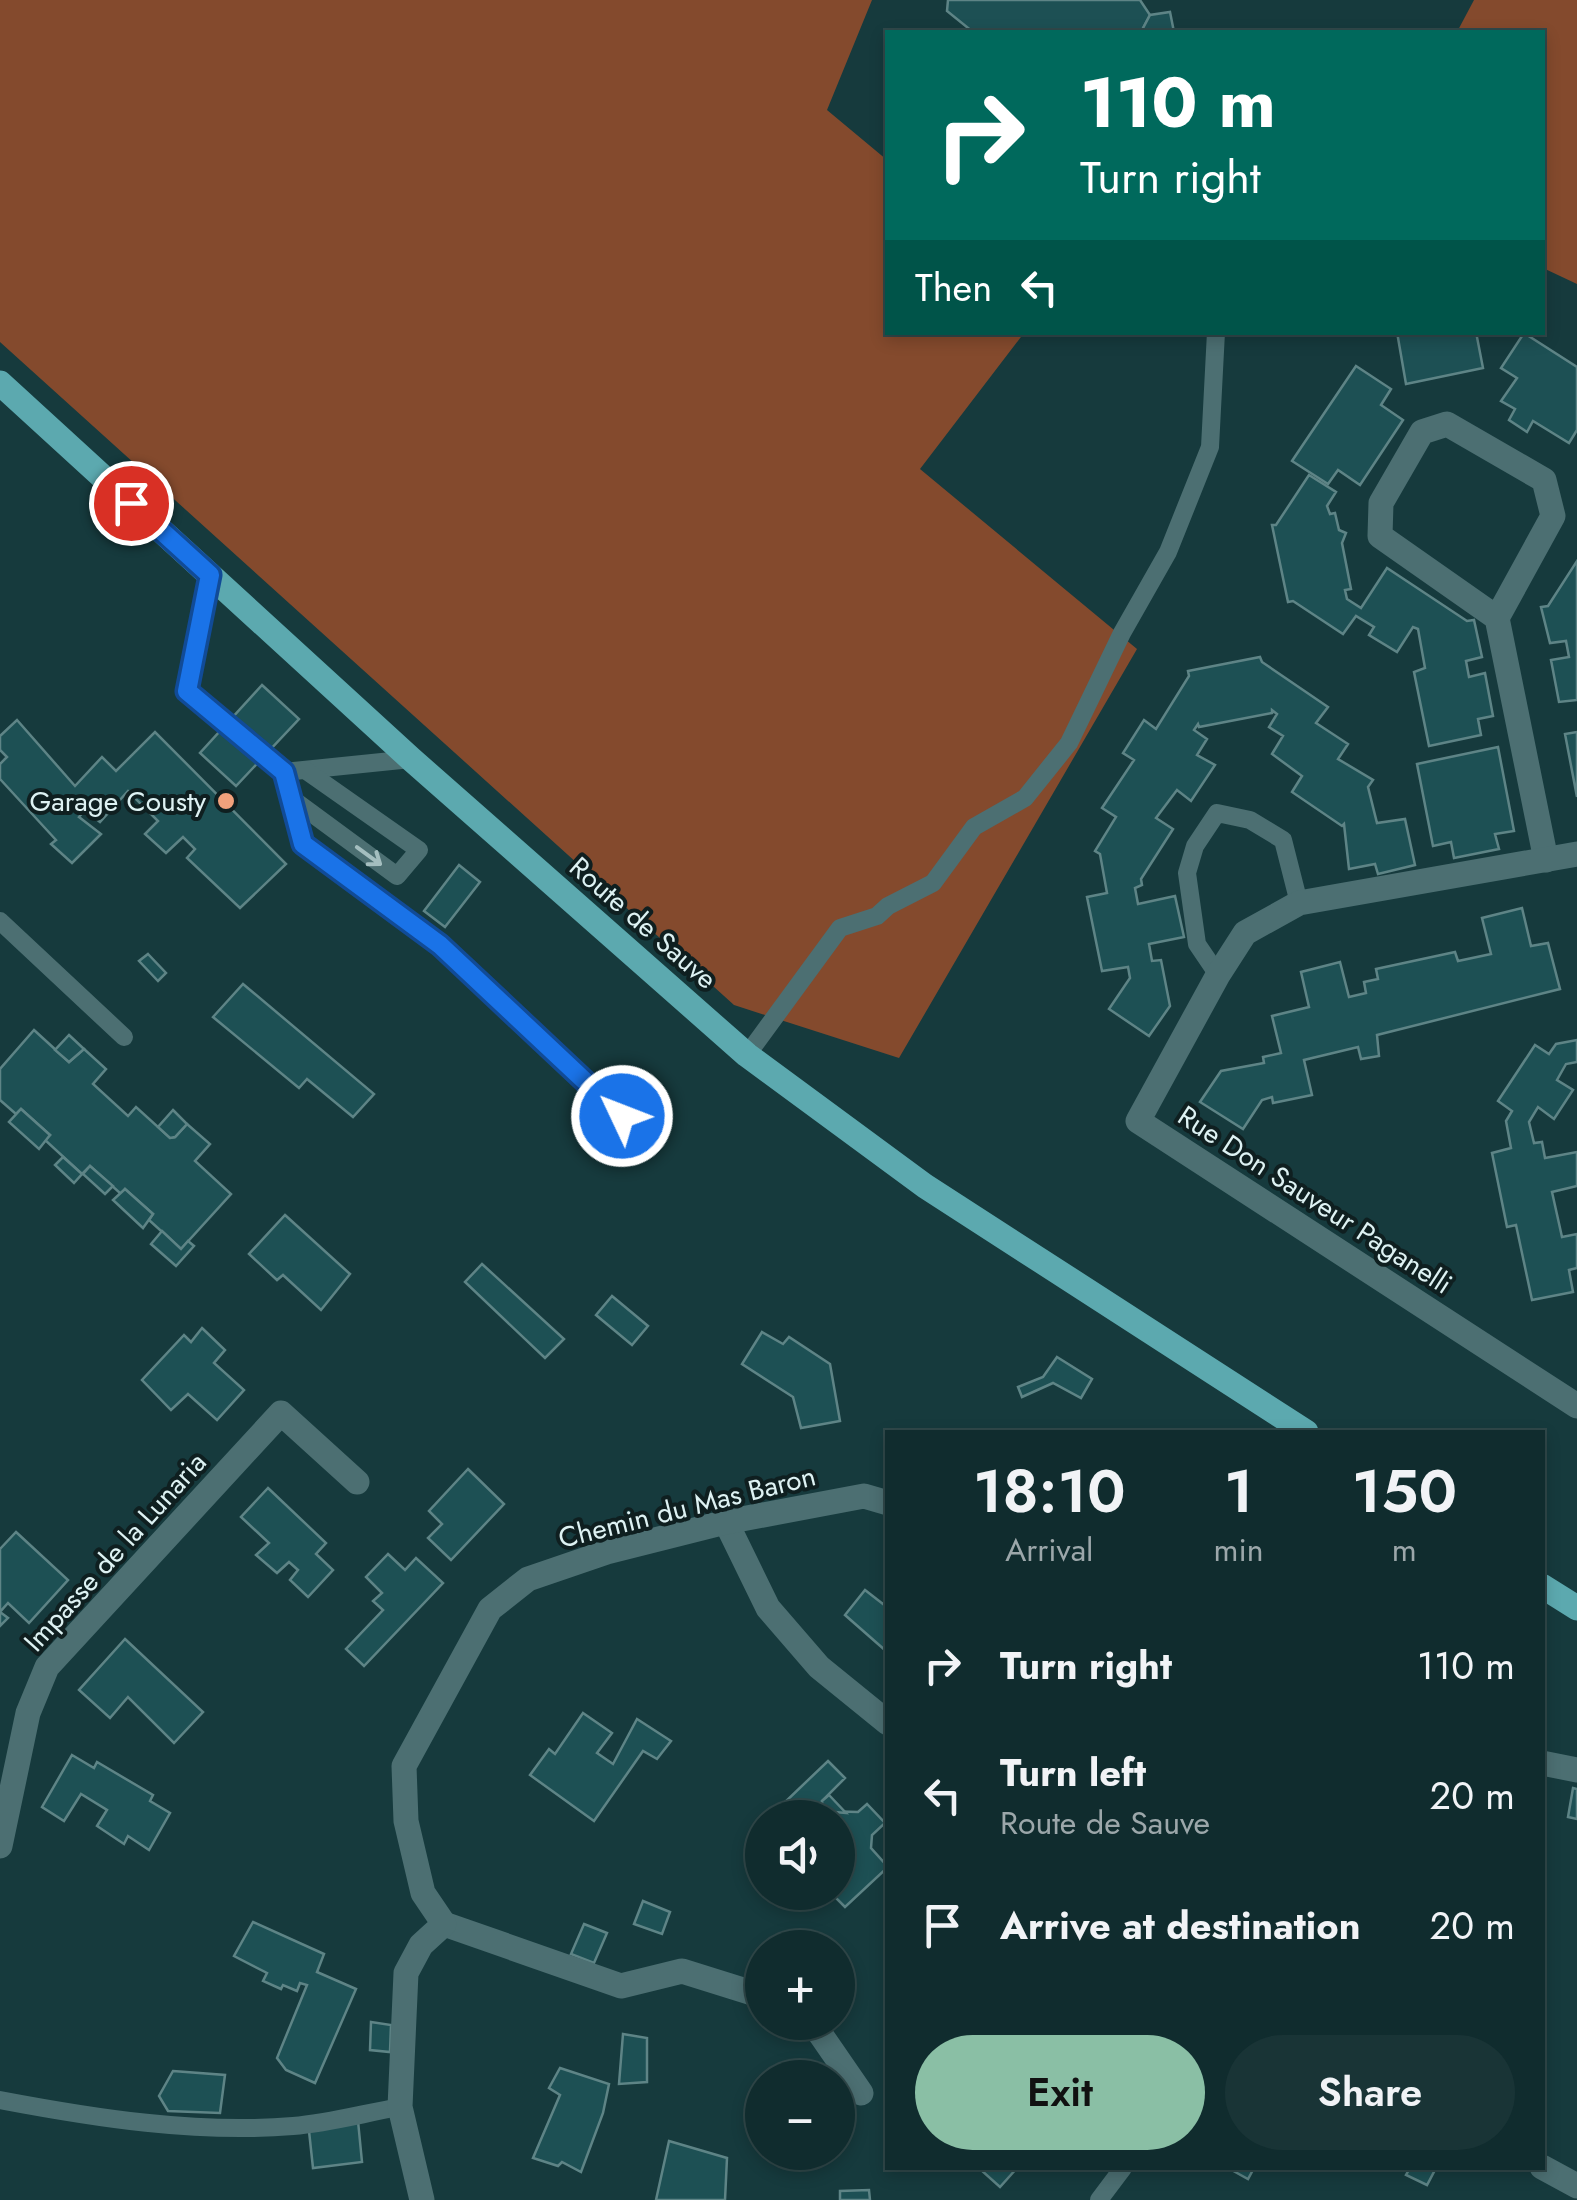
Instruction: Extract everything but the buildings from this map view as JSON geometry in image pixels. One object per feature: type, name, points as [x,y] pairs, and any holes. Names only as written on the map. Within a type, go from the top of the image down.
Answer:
[{"type":"main road","name":"Route de Sauve","points":[[0,384],[411,759],[747,1055],[926,1186],[1303,1430]]},
{"type":"main road","points":[[1545,1588],[1577,1608]]},
{"type":"street","points":[[1497,618],[1380,536],[1381,503],[1422,432],[1447,424],[1544,480],[1553,516],[1497,618],[1546,860]]},
{"type":"street","name":"Rue Don Sauveur Paganelli","points":[[1575,1400],[1138,1121],[1245,933],[1299,903],[1577,854]]},
{"type":"street","name":"Impasse de la Lunaria","points":[[0,1846],[28,1713],[48,1667],[281,1413],[357,1482]]},
{"type":"street","name":"Chemin du Mas Baron","points":[[444,1924],[423,1893],[406,1820],[404,1766],[490,1609],[528,1579],[606,1552],[726,1522],[864,1496],[885,1501]]},
{"type":"street","points":[[726,1522],[768,1608],[819,1667],[885,1721]]},
{"type":"street","points":[[1545,1765],[1577,1770]]},
{"type":"street","points":[[422,2200],[400,2107],[406,1973],[421,1945],[444,1924],[620,1986],[682,1971],[745,1991]]},
{"type":"street","points":[[824,2040],[861,2093]]},
{"type":"street","points":[[1545,2169],[1577,2186]]},
{"type":"lane","points":[[747,1055],[840,928],[878,916],[888,906],[933,883],[974,827],[1025,798],[1069,743],[1122,633],[1168,552],[1210,448],[1216,335]]},
{"type":"lane","points":[[210,575],[187,691],[284,772],[303,844],[440,945],[622,1116]]},
{"type":"lane","points":[[284,772],[411,759]]},
{"type":"lane","points":[[291,798],[396,876],[419,850],[304,770]]},
{"type":"lane","points":[[1218,976],[1197,944],[1187,873],[1195,846],[1217,813],[1250,820],[1283,840],[1299,903]]},
{"type":"lane","points":[[0,921],[124,1038]]},
{"type":"lane","points":[[0,2100],[56,2111],[190,2126],[294,2126],[400,2107]]},
{"type":"lane","points":[[1099,2200],[1122,2170]]},
{"type":"shaded area","points":[[0,0],[872,0],[827,110],[885,158],[885,335],[1022,335],[920,469],[1137,649],[899,1058],[734,1005],[0,342]]},
{"type":"shaded area","points":[[1474,0],[1577,0],[1577,284],[1545,269],[1545,30],[1458,30]]},
{"type":"place","name":"Garage Cousty","points":[[226,801]]},
{"type":"route","points":[[131,503],[210,575],[187,691],[284,772],[303,844],[440,945],[622,1116]]}]
